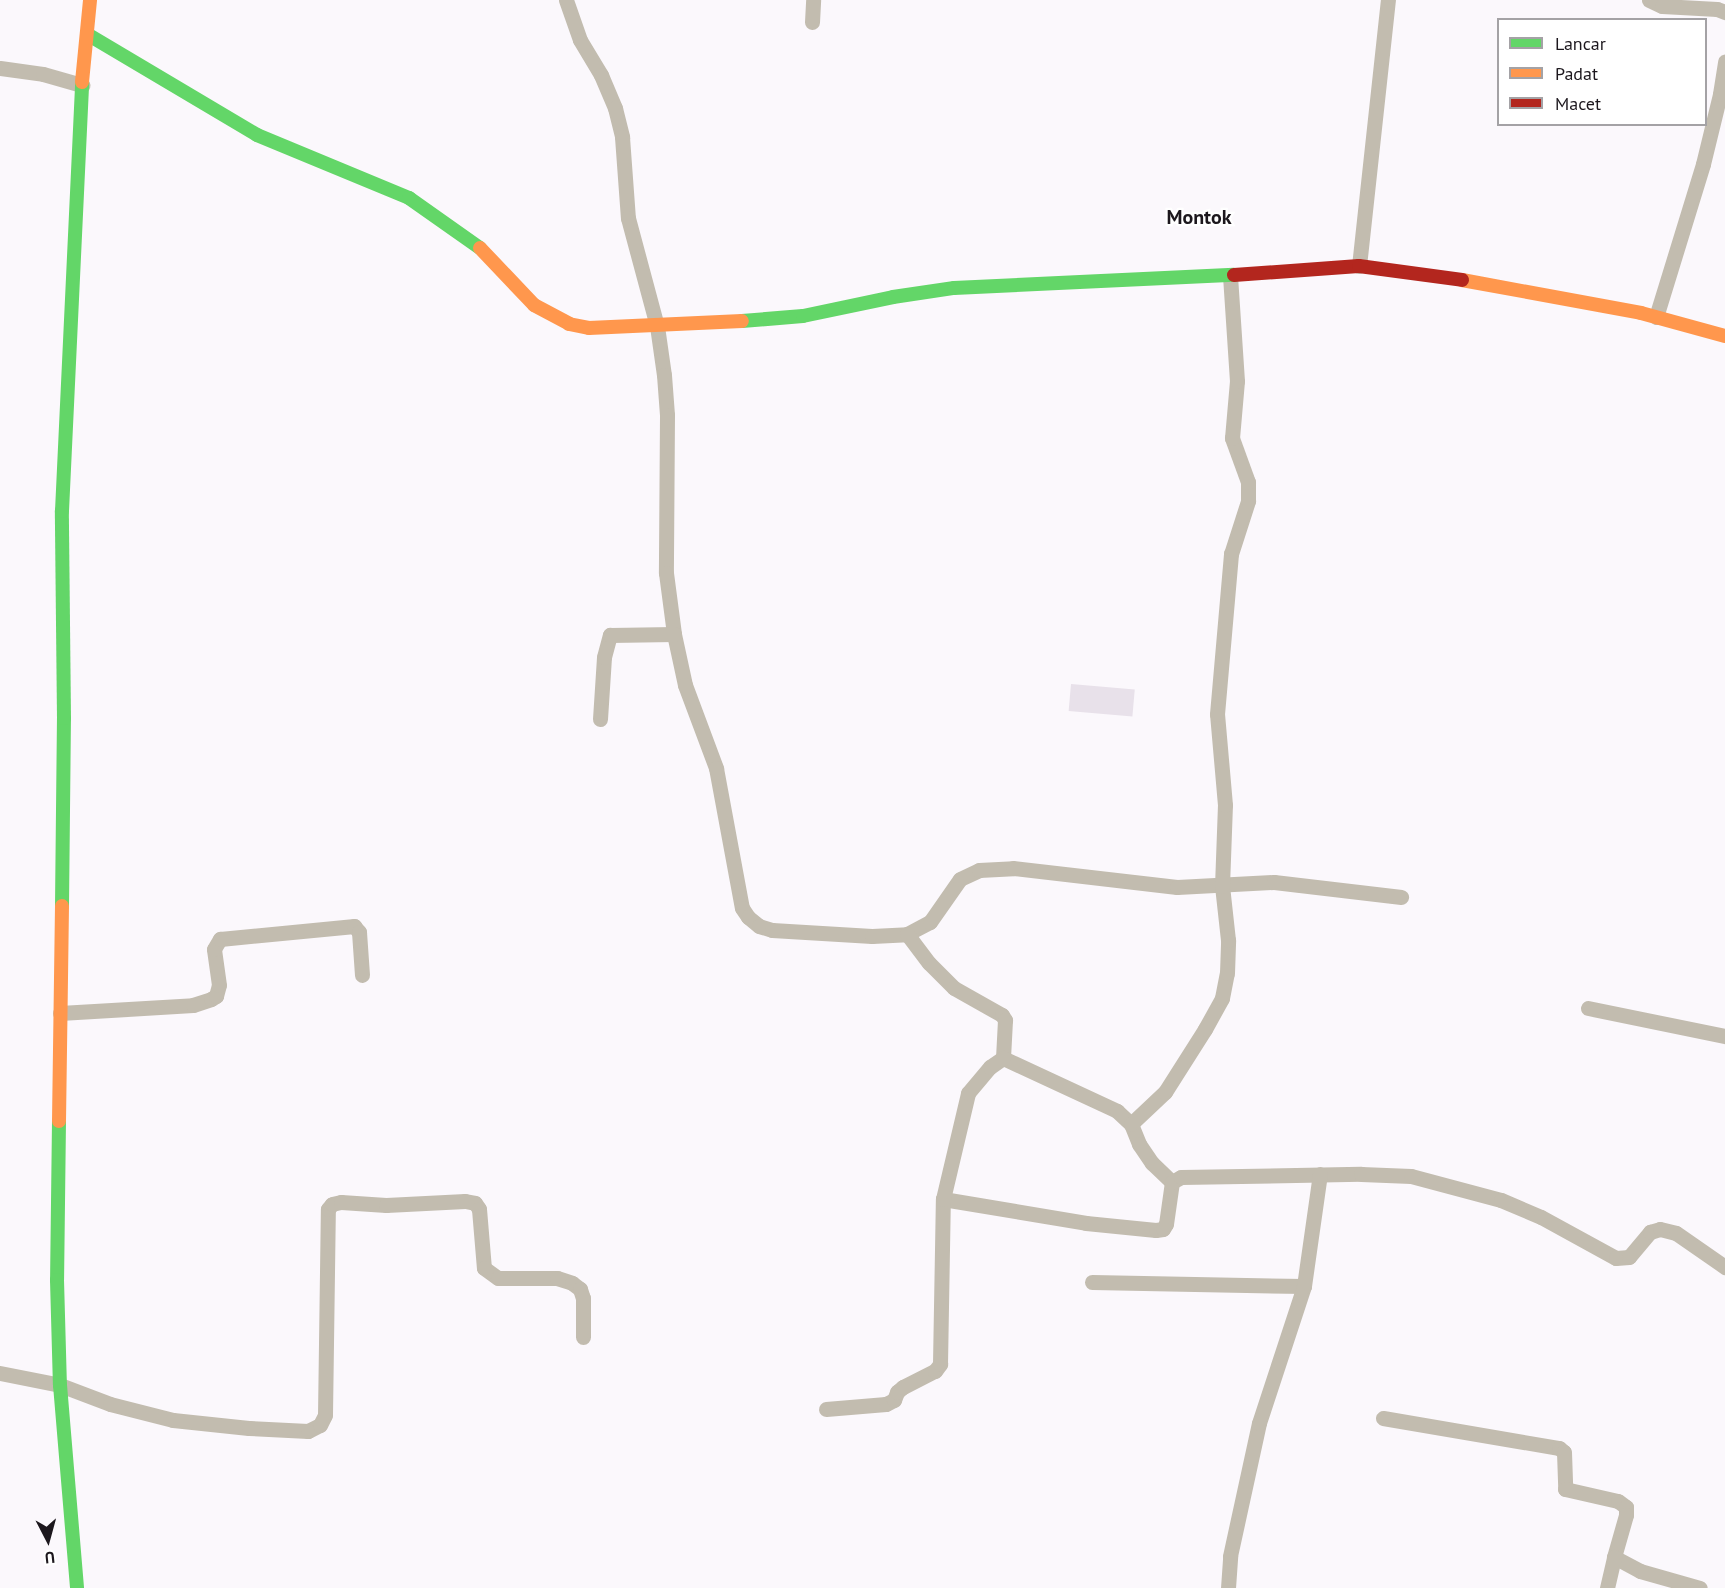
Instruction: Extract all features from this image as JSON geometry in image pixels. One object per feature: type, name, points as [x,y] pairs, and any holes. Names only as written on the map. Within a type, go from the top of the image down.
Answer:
[{"type":"street","points":[[77,1588],[60,1385],[57,1280],[64,718],[62,511],[82,84],[90,0]]},
{"type":"street","points":[[566,0],[580,40],[601,75],[615,108],[622,137],[628,218],[657,326],[667,415],[666,573],[674,634],[686,685],[716,768],[742,908],[748,917],[759,926],[772,930],[872,936],[907,934],[930,922],[960,879],[979,870],[1013,868],[1177,887],[1274,882],[1401,897]]},
{"type":"street","points":[[812,22],[813,0]]},
{"type":"street","points":[[1359,266],[1388,0]]},
{"type":"street","points":[[1649,0],[1662,6],[1718,9],[1725,12]]},
{"type":"street","points":[[87,34],[251,133],[409,198],[486,253],[534,305],[568,324],[589,328],[657,326],[802,316],[893,297],[954,288],[1196,279],[1332,266],[1359,266],[1466,279],[1656,317],[1725,336]]},
{"type":"street","points":[[1656,317],[1723,94],[1725,61]]},
{"type":"street","points":[[0,68],[43,74],[82,84]]},
{"type":"street","points":[[1131,1124],[1165,1092],[1222,998],[1227,973],[1228,940],[1222,886],[1225,805],[1217,714],[1231,554],[1248,501],[1248,482],[1232,438],[1237,381],[1230,275]]},
{"type":"street","points":[[600,719],[604,657],[610,635],[674,634]]},
{"type":"street","points":[[60,1013],[193,1005],[211,999],[216,996],[219,984],[214,949],[216,942],[220,939],[354,926],[358,932],[362,975]]},
{"type":"street","points":[[907,934],[929,963],[954,988],[1002,1015],[1005,1020],[1003,1058]]},
{"type":"street","points":[[1588,1008],[1725,1035]]},
{"type":"street","points":[[1003,1058],[1117,1112],[1131,1124],[1139,1143],[1152,1163],[1172,1182]]},
{"type":"street","points":[[826,1409],[886,1404],[894,1400],[897,1392],[903,1387],[935,1371],[940,1364],[943,1199],[969,1093],[990,1067],[1003,1058]]},
{"type":"street","points":[[1172,1182],[1181,1177],[1195,1176],[1320,1174],[1411,1176],[1452,1185],[1501,1200],[1541,1217],[1616,1258],[1629,1257],[1650,1232],[1669,1231],[1676,1233],[1725,1267]]},
{"type":"street","points":[[1228,1588],[1230,1556],[1259,1423],[1304,1286],[1320,1174]]},
{"type":"street","points":[[943,1199],[1086,1223],[1156,1230],[1163,1228],[1166,1224],[1172,1182]]},
{"type":"street","points":[[0,1373],[60,1385],[110,1404],[174,1420],[249,1428],[308,1431],[320,1425],[325,1415],[328,1209],[332,1204],[341,1202],[386,1205],[465,1200],[475,1203],[479,1209],[482,1259],[488,1274],[498,1278],[557,1278],[572,1283],[580,1289],[583,1298],[583,1337]]},
{"type":"street","points":[[1092,1282],[1304,1286]]},
{"type":"street","points":[[1383,1418],[1559,1448],[1564,1452],[1563,1482],[1565,1489],[1618,1502],[1626,1507],[1626,1515],[1607,1588]]},
{"type":"street","points":[[1614,1557],[1640,1572],[1700,1588]]},
{"type":"building","points":[[1071,684],[1135,690],[1132,716],[1069,711]]},
{"type":"traffic: fast","points":[[87,34],[257,135],[409,198],[480,248]]},
{"type":"traffic: fast","points":[[62,906],[64,718],[62,511],[82,82]]},
{"type":"traffic: fast","points":[[742,321],[803,316],[893,297],[954,288],[1234,275]]},
{"type":"traffic: fast","points":[[59,1121],[57,1280],[60,1385],[77,1588]]},
{"type":"traffic: slow","points":[[82,82],[90,0]]},
{"type":"traffic: slow","points":[[480,248],[534,305],[569,324],[589,328],[742,321]]},
{"type":"traffic: slow","points":[[1462,280],[1641,313],[1725,336]]},
{"type":"traffic: slow","points":[[59,1121],[62,906]]},
{"type":"traffic: jam","points":[[1234,275],[1359,266],[1462,280]]},
{"type":"district","name":"Montok","points":[[1199,217]]}]
